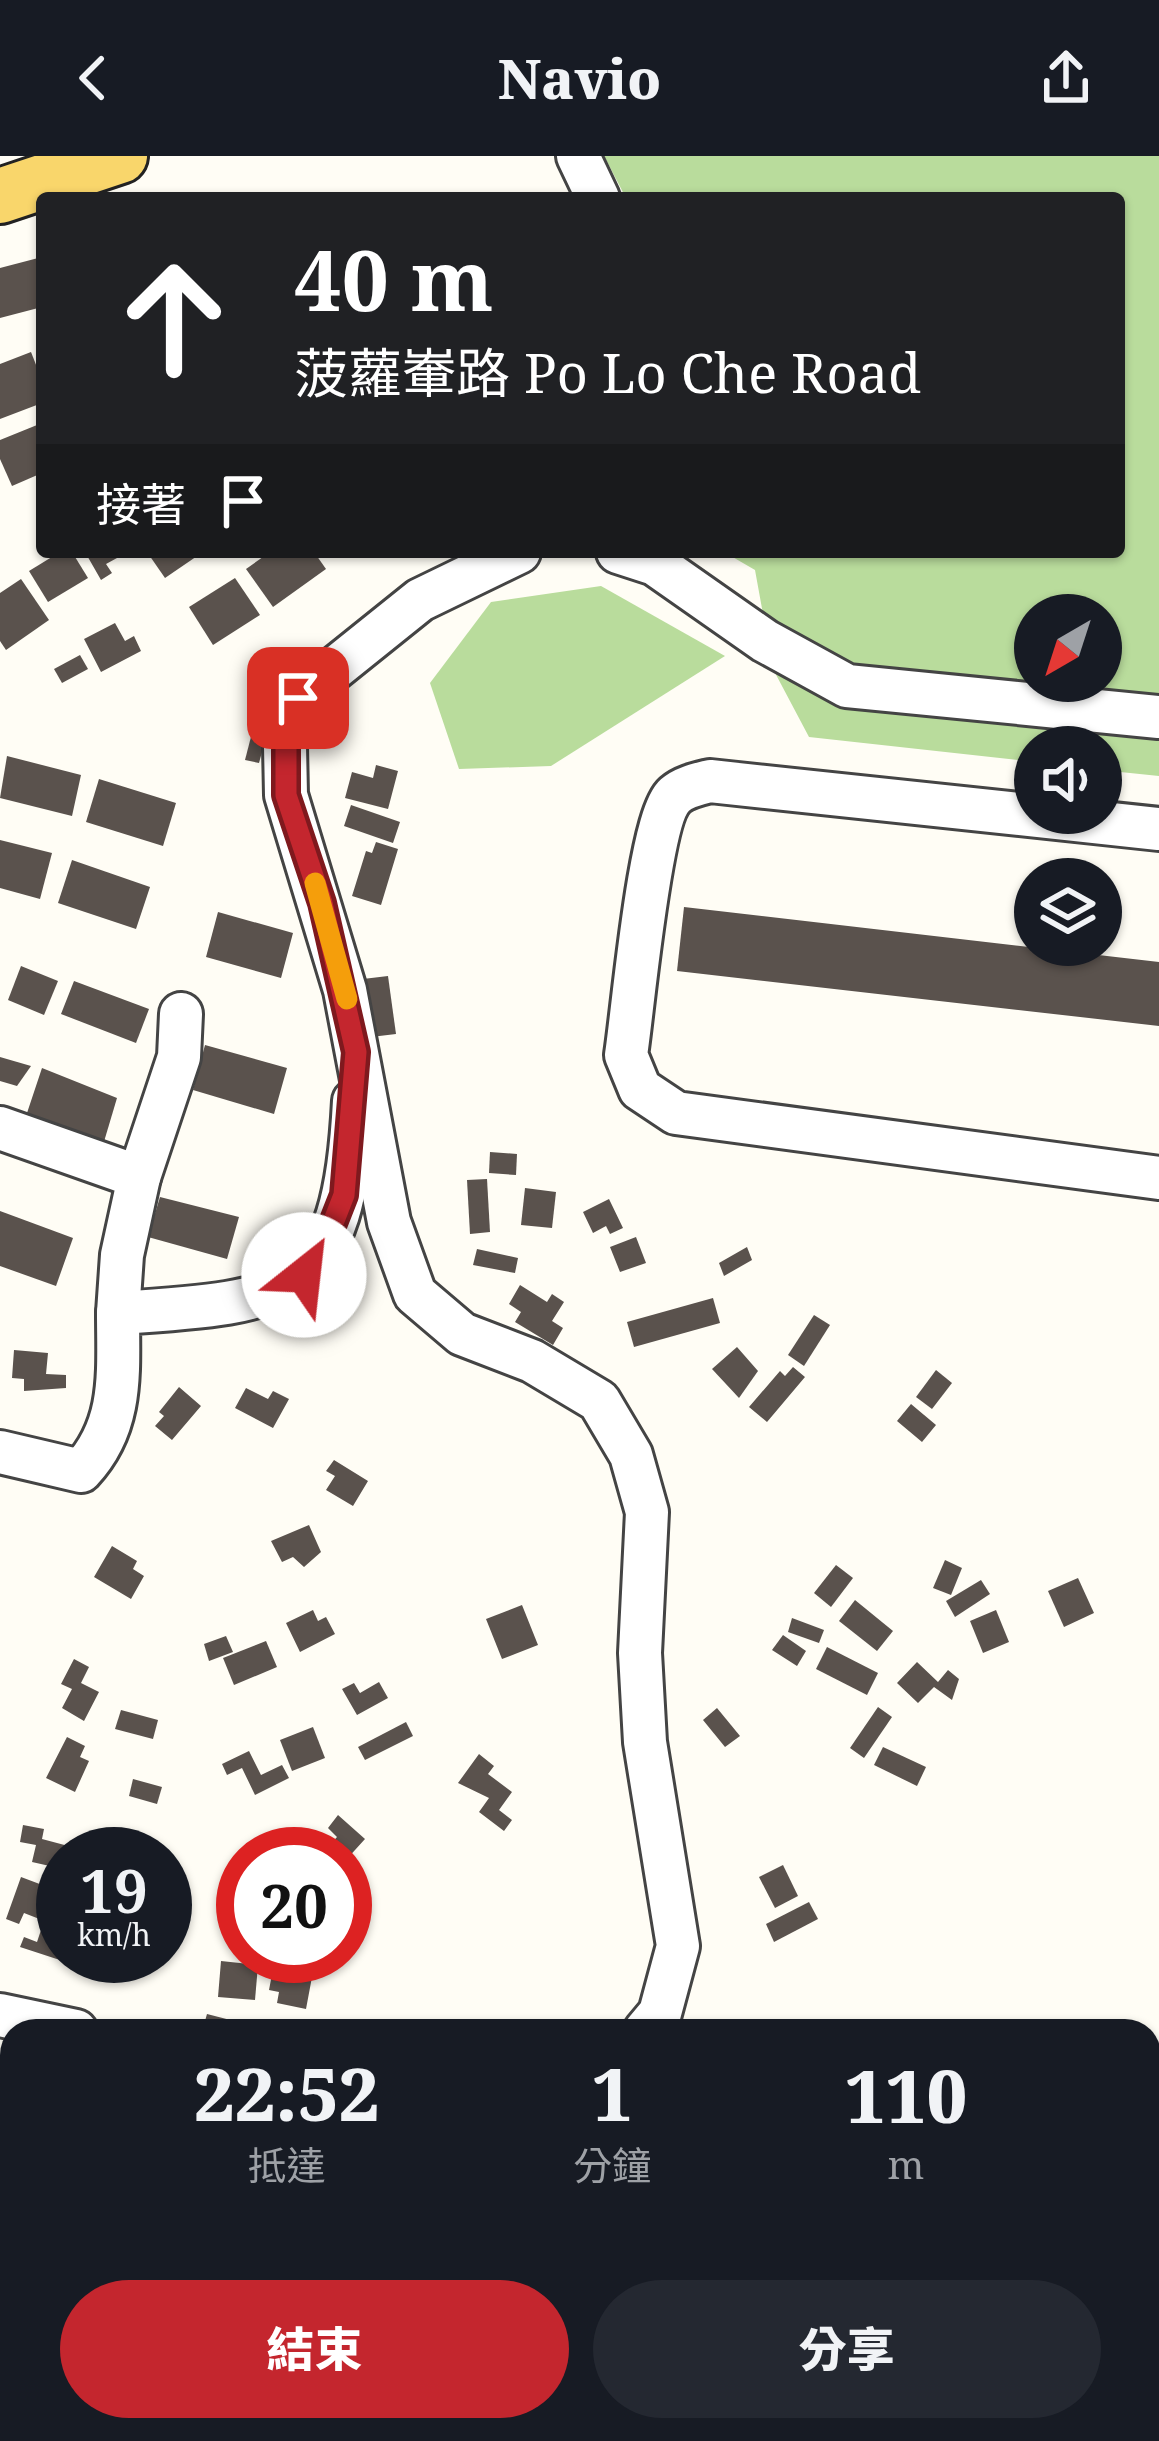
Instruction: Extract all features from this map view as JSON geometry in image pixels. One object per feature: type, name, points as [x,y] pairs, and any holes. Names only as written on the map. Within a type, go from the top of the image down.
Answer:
[{"type":"main road","points":[[0,196],[120,156]]},
{"type":"street","points":[[578,156],[595,192]]},
{"type":"street","points":[[507,558],[420,601],[298,698],[286,746],[286,795],[322,903],[389,1222],[415,1294],[462,1334],[532,1361],[599,1401],[631,1455],[647,1512],[640,1653],[645,1742],[678,1946],[655,2019]]},
{"type":"street","points":[[637,558],[656,564],[765,641],[847,686],[1159,717]]},
{"type":"street","points":[[1159,830],[710,781],[693,785],[674,796],[657,832],[626,1055],[640,1089],[676,1114],[1159,1178]]},
{"type":"street","points":[[0,1452],[80,1471],[110,1430],[118,1388],[122,1255],[140,1177],[179,1058],[181,1014]]},
{"type":"street","points":[[118,1313],[304,1275],[324,1246],[344,1195],[356,1052]]},
{"type":"street","points":[[0,1128],[140,1177]]},
{"type":"green space","points":[[604,156],[1159,156],[1159,776],[1122,772],[1122,726],[1014,726],[1014,760],[809,737],[773,669],[755,570],[734,558],[1125,558],[1125,192],[623,192]]},
{"type":"green space","points":[[601,586],[725,656],[551,766],[459,769],[430,683],[491,602]]},
{"type":"building","points":[[36,259],[36,309],[0,318],[0,268]]},
{"type":"building","points":[[31,352],[36,365],[36,405],[0,419],[0,364]]},
{"type":"building","points":[[36,425],[36,476],[12,486],[0,459],[0,440]]},
{"type":"building","points":[[50,558],[76,558],[88,578],[48,602],[29,571]]},
{"type":"building","points":[[88,558],[117,558],[106,564],[112,573],[101,580]]},
{"type":"building","points":[[151,558],[194,558],[165,578]]},
{"type":"building","points":[[262,558],[318,558],[326,569],[273,607],[246,569]]},
{"type":"building","points":[[235,578],[260,615],[213,645],[189,607]]},
{"type":"building","points":[[21,579],[49,620],[6,650],[0,641],[0,593]]},
{"type":"building","points":[[115,623],[125,641],[134,636],[141,651],[101,672],[84,639]]},
{"type":"building","points":[[80,655],[88,669],[62,683],[54,669]]},
{"type":"building","points":[[253,729],[267,733],[259,763],[245,760]]},
{"type":"building","points":[[7,756],[81,775],[72,816],[0,798]]},
{"type":"building","points":[[376,765],[398,771],[388,809],[345,798],[352,772],[373,778]]},
{"type":"building","points":[[99,779],[176,803],[163,846],[86,822]]},
{"type":"building","points":[[351,805],[400,822],[393,843],[344,826]]},
{"type":"building","points":[[0,840],[52,853],[40,899],[0,888]]},
{"type":"building","points":[[376,842],[398,849],[381,905],[352,896],[366,851],[372,853]]},
{"type":"building","points":[[72,860],[150,887],[136,929],[58,903]]},
{"type":"building","points":[[684,907],[1014,945],[1014,966],[1122,966],[1122,958],[1159,962],[1159,1026],[677,971]]},
{"type":"building","points":[[218,912],[293,933],[281,978],[206,957]]},
{"type":"building","points":[[21,966],[58,981],[44,1015],[8,1000]]},
{"type":"building","points":[[388,976],[396,1034],[371,1037],[363,979]]},
{"type":"building","points":[[74,981],[149,1009],[136,1043],[61,1014]]},
{"type":"building","points":[[205,1045],[287,1068],[274,1114],[193,1090]]},
{"type":"building","points":[[0,1057],[31,1066],[17,1086],[0,1081]]},
{"type":"building","points":[[42,1068],[117,1098],[103,1145],[26,1116]]},
{"type":"building","points":[[490,1152],[517,1154],[516,1175],[489,1173]]},
{"type":"building","points":[[487,1179],[490,1232],[470,1234],[467,1180]]},
{"type":"building","points":[[525,1188],[556,1192],[552,1228],[521,1225]]},
{"type":"building","points":[[160,1197],[239,1217],[227,1259],[148,1237]]},
{"type":"building","points":[[609,1199],[623,1228],[610,1234],[606,1226],[593,1233],[583,1212]]},
{"type":"building","points":[[0,1211],[73,1238],[56,1286],[0,1266]]},
{"type":"building","points":[[636,1237],[646,1263],[620,1272],[610,1247]]},
{"type":"building","points":[[747,1247],[752,1260],[724,1276],[719,1263]]},
{"type":"building","points":[[477,1249],[518,1258],[515,1273],[473,1265]]},
{"type":"building","points":[[520,1285],[547,1302],[552,1294],[564,1302],[552,1321],[563,1328],[553,1345],[515,1322],[521,1312],[509,1304]]},
{"type":"building","points":[[713,1298],[720,1323],[634,1347],[627,1322]]},
{"type":"building","points":[[814,1315],[830,1325],[804,1366],[788,1355]]},
{"type":"building","points":[[737,1347],[758,1371],[739,1398],[712,1369]]},
{"type":"building","points":[[14,1350],[48,1353],[46,1374],[66,1375],[66,1388],[24,1391],[24,1379],[12,1378]]},
{"type":"building","points":[[793,1367],[805,1377],[767,1422],[749,1407],[780,1371],[785,1376]]},
{"type":"building","points":[[936,1370],[952,1383],[932,1409],[916,1397]]},
{"type":"building","points":[[179,1387],[201,1406],[172,1440],[155,1426],[164,1416],[159,1412]]},
{"type":"building","points":[[246,1388],[268,1399],[273,1391],[289,1399],[273,1428],[235,1408]]},
{"type":"building","points":[[911,1404],[936,1425],[922,1442],[897,1421]]},
{"type":"building","points":[[334,1460],[368,1481],[353,1506],[326,1490],[335,1476],[326,1471]]},
{"type":"building","points":[[309,1525],[321,1552],[304,1567],[293,1557],[282,1562],[271,1541]]},
{"type":"building","points":[[112,1546],[137,1561],[133,1569],[144,1576],[131,1599],[94,1577]]},
{"type":"building","points":[[945,1560],[962,1568],[951,1595],[933,1588]]},
{"type":"building","points":[[836,1565],[853,1578],[831,1607],[814,1593]]},
{"type":"building","points":[[1078,1578],[1094,1613],[1064,1627],[1048,1591]]},
{"type":"building","points":[[981,1580],[990,1594],[955,1617],[946,1601]]},
{"type":"building","points":[[855,1600],[893,1631],[877,1651],[839,1621]]},
{"type":"building","points":[[522,1605],[538,1645],[502,1659],[486,1619]]},
{"type":"building","points":[[313,1610],[318,1621],[326,1617],[335,1634],[300,1652],[286,1623]]},
{"type":"building","points":[[996,1610],[1009,1642],[983,1653],[970,1621]]},
{"type":"building","points":[[792,1618],[824,1630],[819,1643],[788,1632]]},
{"type":"building","points":[[783,1635],[806,1651],[797,1666],[772,1650]]},
{"type":"building","points":[[226,1636],[233,1652],[209,1661],[204,1644]]},
{"type":"building","points":[[266,1641],[277,1667],[234,1685],[223,1658]]},
{"type":"building","points":[[827,1647],[878,1673],[867,1695],[816,1669]]},
{"type":"building","points":[[74,1659],[89,1667],[81,1683],[99,1692],[84,1721],[62,1708],[72,1689],[61,1684]]},
{"type":"building","points":[[917,1662],[938,1682],[948,1670],[959,1679],[952,1700],[934,1687],[918,1703],[897,1683]]},
{"type":"building","points":[[379,1682],[388,1698],[357,1715],[342,1689],[354,1683],[360,1693]]},
{"type":"building","points":[[878,1707],[892,1717],[864,1758],[850,1748]]},
{"type":"building","points":[[717,1708],[740,1736],[725,1747],[703,1720]]},
{"type":"building","points":[[121,1710],[158,1720],[153,1739],[115,1729]]},
{"type":"building","points":[[406,1722],[413,1736],[365,1760],[358,1747]]},
{"type":"building","points":[[313,1727],[325,1758],[292,1771],[280,1740]]},
{"type":"building","points":[[67,1737],[85,1746],[80,1757],[89,1761],[75,1792],[46,1778]]},
{"type":"building","points":[[883,1747],[926,1767],[917,1786],[874,1765]]},
{"type":"building","points":[[249,1751],[261,1775],[282,1765],[289,1778],[255,1795],[242,1768],[227,1775],[222,1764]]},
{"type":"building","points":[[479,1754],[494,1766],[488,1774],[512,1792],[499,1810],[512,1820],[504,1831],[479,1812],[489,1798],[458,1783]]},
{"type":"building","points":[[133,1779],[162,1787],[157,1804],[129,1796]]},
{"type":"building","points":[[338,1815],[352,1827],[329,1827]]},
{"type":"building","points":[[23,1825],[36,1827],[36,1845],[20,1842]]},
{"type":"building","points":[[783,1865],[798,1896],[775,1908],[759,1877]]},
{"type":"building","points":[[21,1877],[36,1883],[36,1918],[24,1913],[19,1924],[6,1919]]},
{"type":"building","points":[[809,1902],[818,1919],[774,1942],[766,1924]]},
{"type":"building","points":[[24,1937],[36,1942],[36,1952],[20,1947]]},
{"type":"building","points":[[219,1983],[256,1983],[255,2000],[218,1997]]},
{"type":"building","points":[[270,1983],[311,1983],[306,2009],[277,2003],[279,1992],[269,1990]]},
{"type":"slow traffic","points":[[315,883],[347,999]]},
{"type":"route","points":[[298,698],[286,746],[286,795],[322,903],[356,1052],[344,1195],[324,1246],[304,1275]]}]
